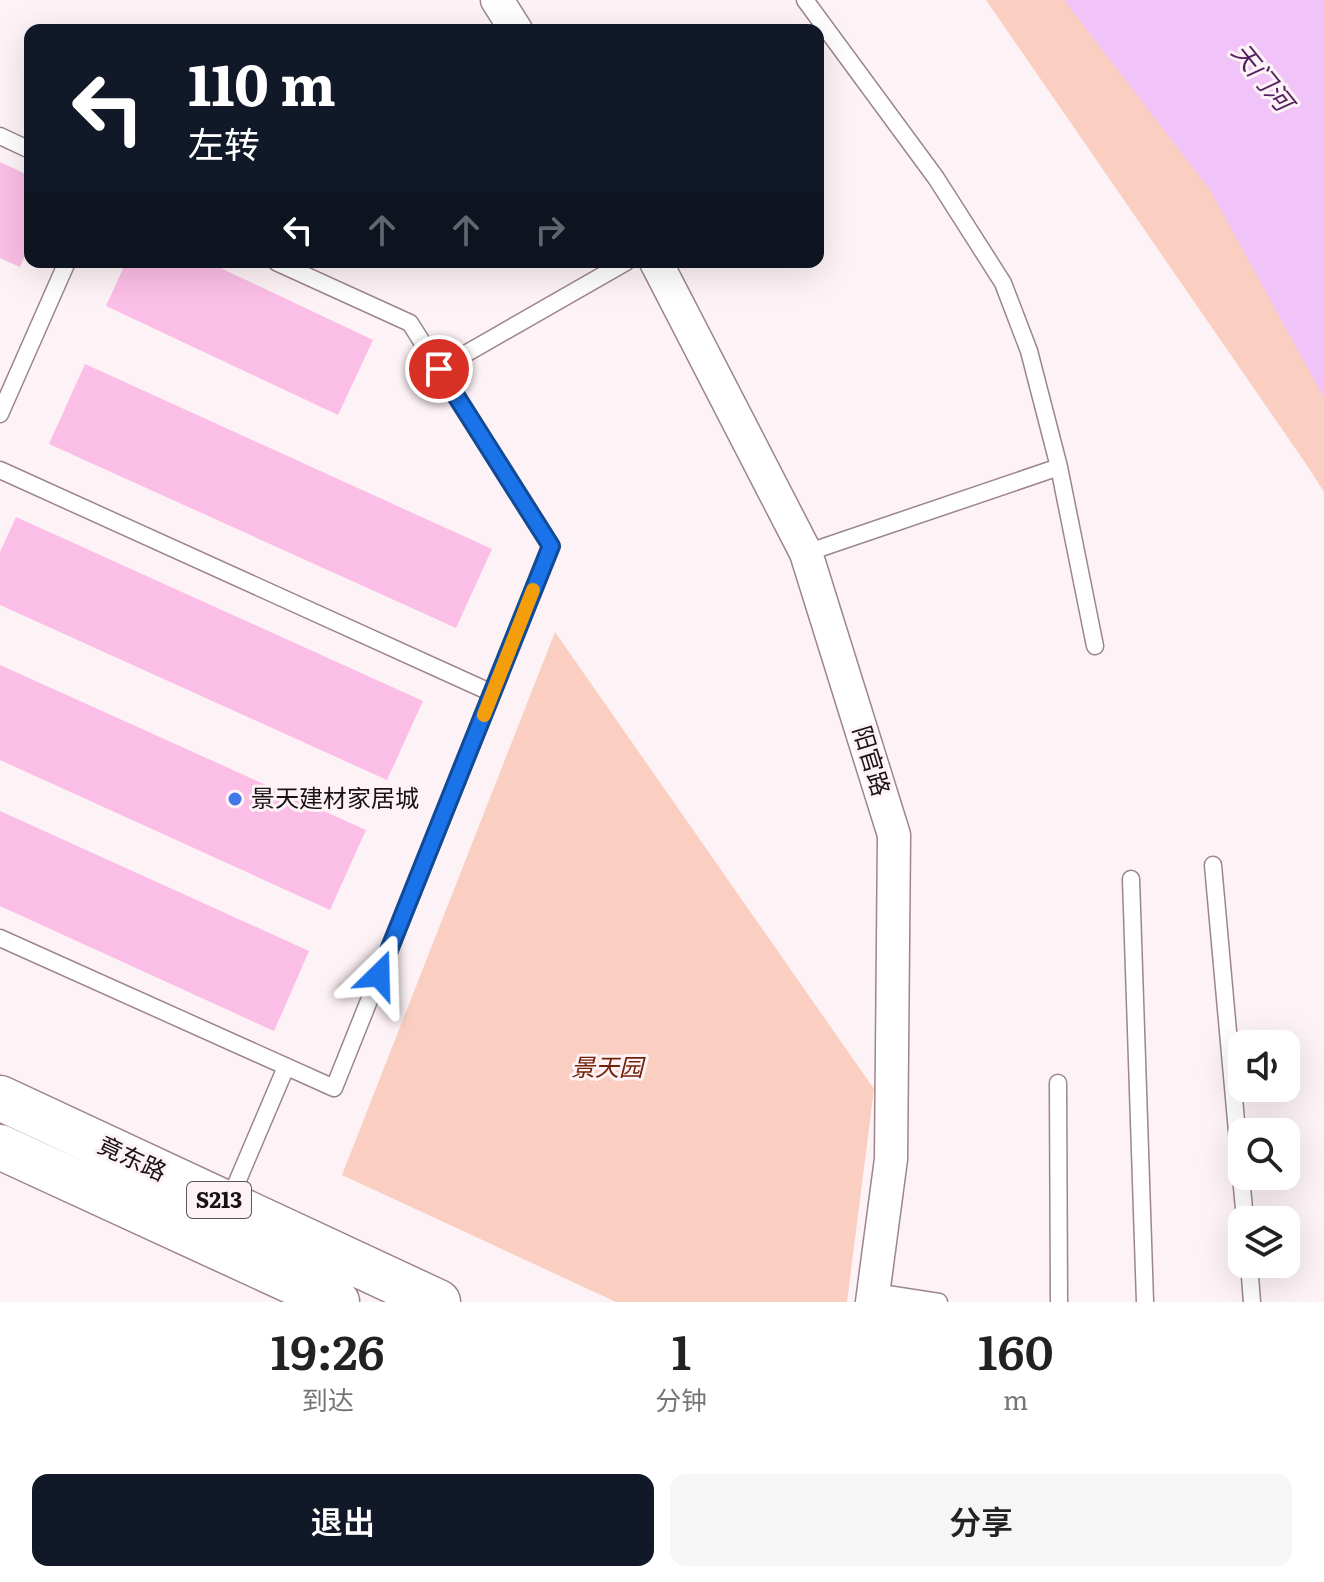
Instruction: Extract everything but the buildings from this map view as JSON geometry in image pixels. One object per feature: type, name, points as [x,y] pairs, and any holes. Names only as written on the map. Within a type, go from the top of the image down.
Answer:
[{"type":"main road","name":"竟东路","points":[[0,1098],[438,1302]]},
{"type":"main road","name":"竟东路","points":[[0,1147],[337,1302]]},
{"type":"street","points":[[497,0],[512,24]]},
{"type":"street","name":"阳官路","points":[[659,268],[806,553],[894,835],[891,1159],[873,1297]]},
{"type":"lane","points":[[805,0],[823,24]]},
{"type":"lane","points":[[824,26],[936,178],[1003,283],[1029,351],[1059,467],[1095,646]]},
{"type":"lane","points":[[0,136],[24,147]]},
{"type":"lane","points":[[0,414],[64,268]]},
{"type":"lane","points":[[0,938],[334,1088],[551,546],[410,323],[289,268]]},
{"type":"lane","points":[[439,369],[616,268]]},
{"type":"lane","points":[[806,553],[1059,467]]},
{"type":"lane","points":[[0,470],[492,693]]},
{"type":"lane","points":[[1213,865],[1244,1206]]},
{"type":"lane","points":[[1131,879],[1145,1302]]},
{"type":"lane","points":[[228,1204],[286,1067]]},
{"type":"lane","points":[[1058,1083],[1059,1302]]},
{"type":"lane","points":[[1250,1278],[1252,1302]]},
{"type":"lane","points":[[873,1297],[939,1302]]},
{"type":"green space","points":[[986,0],[1324,0],[1324,492],[1306,464]]},
{"type":"green space","name":"景天园","points":[[555,632],[874,1089],[847,1302],[616,1302],[342,1175]]},
{"type":"water","name":"天门河","points":[[1064,0],[1324,0],[1324,398],[1210,190]]},
{"type":"slow traffic","points":[[484,715],[533,590]]},
{"type":"place","name":"景天建材家居城","points":[[235,799]]},
{"type":"route","points":[[379,975],[551,546],[439,369]]}]
